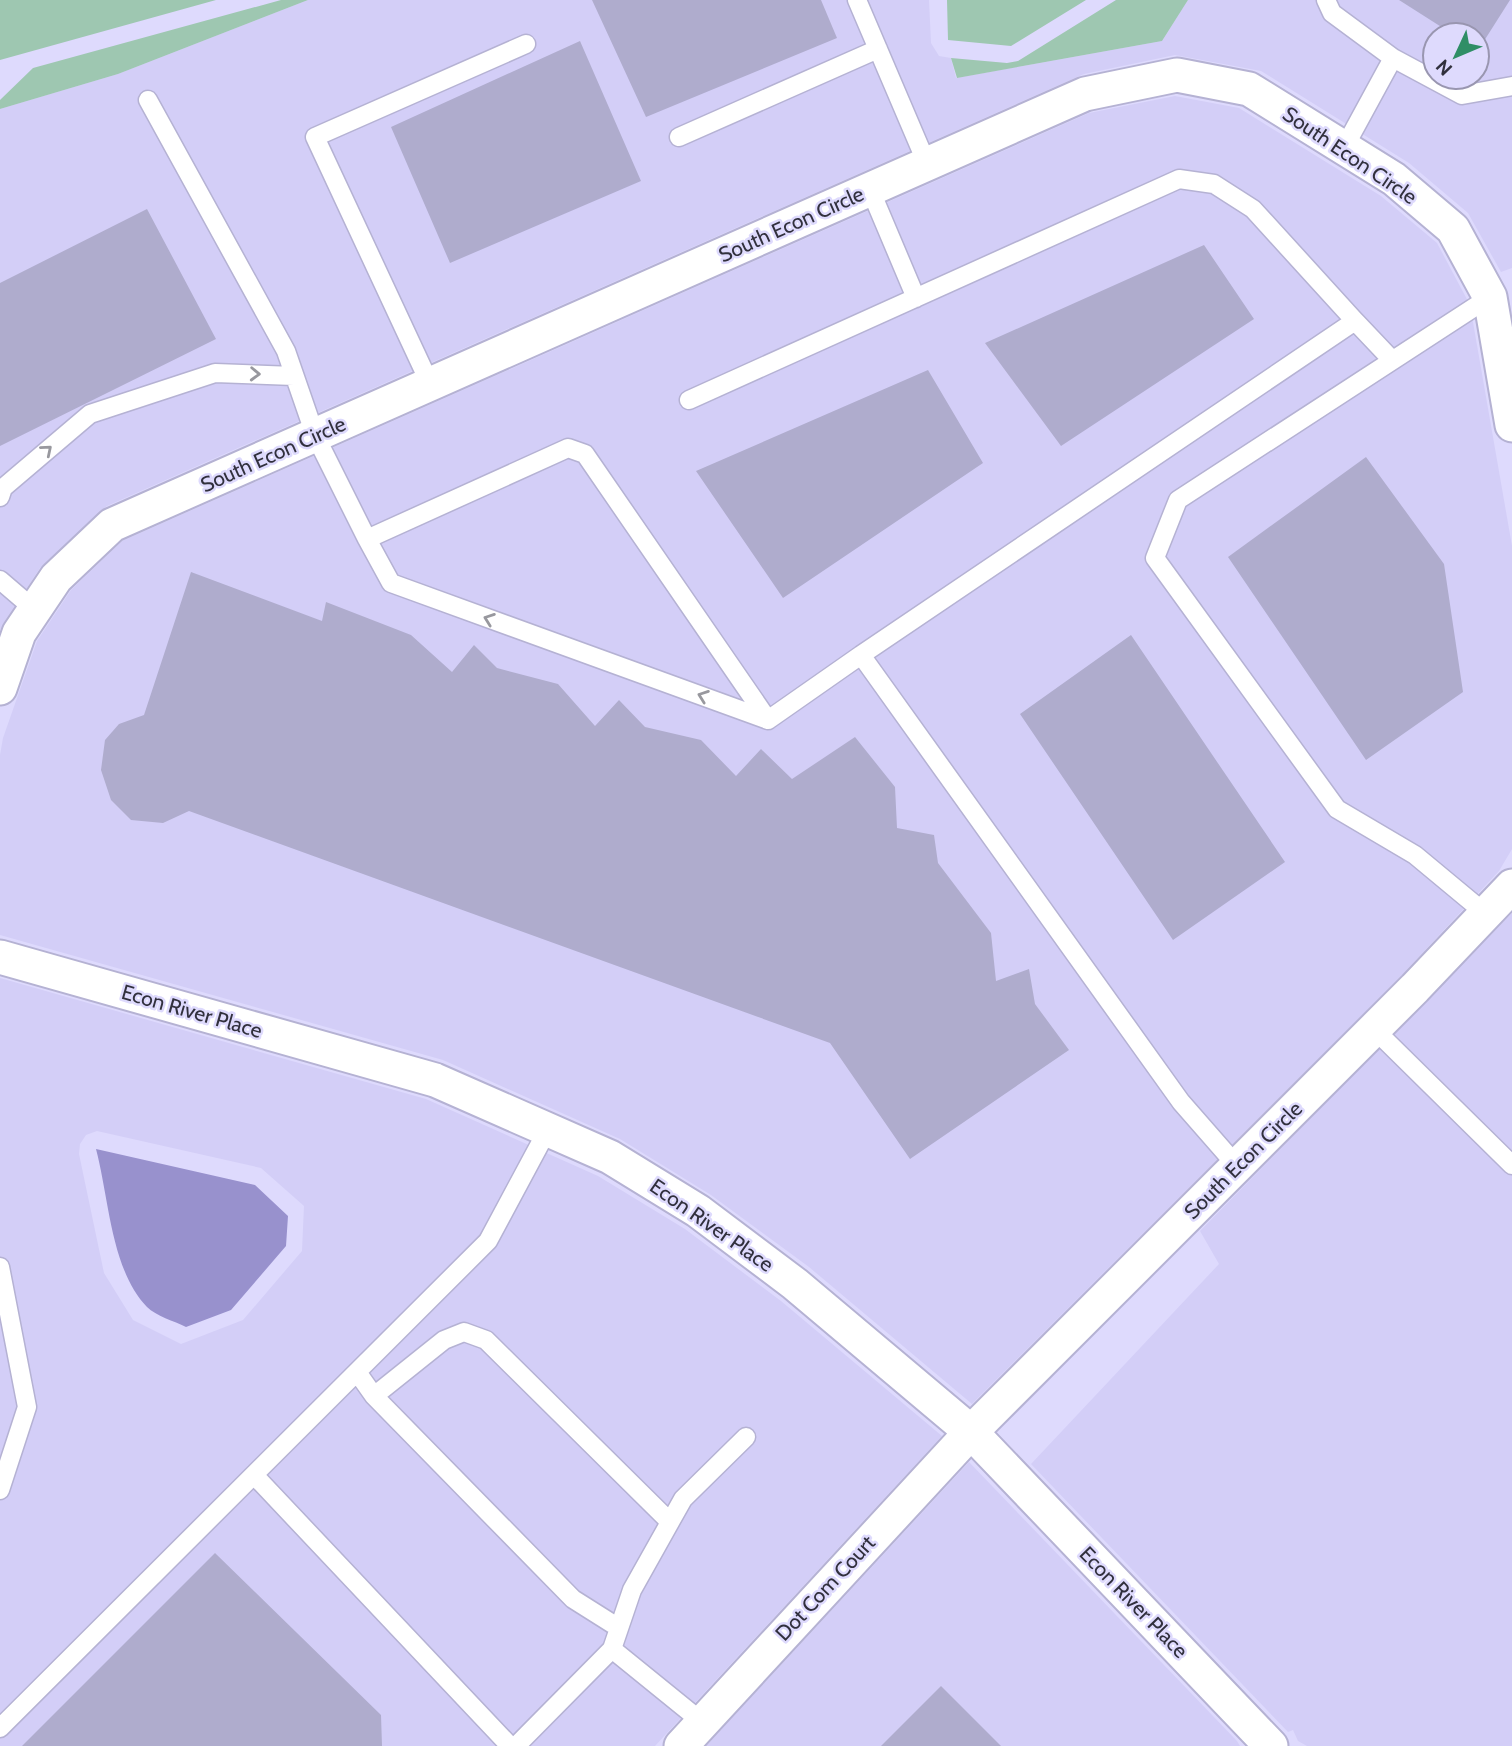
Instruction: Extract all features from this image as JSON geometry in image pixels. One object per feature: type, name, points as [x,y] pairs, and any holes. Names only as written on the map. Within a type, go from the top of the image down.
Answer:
[{"type":"street","name":"South Econ Circle","points":[[0,688],[19,634],[35,610],[57,578],[112,525],[1085,94],[1177,75],[1249,89],[1394,179],[1453,229],[1501,293],[1512,425]]},
{"type":"street","name":"South Econ Circle","points":[[971,1432],[1374,1029],[1512,886]]},
{"type":"street","name":"Econ River Place","points":[[0,957],[435,1080],[610,1157],[698,1211],[795,1284],[971,1432],[1271,1746]]},
{"type":"street","name":"Dot Com Court","points":[[697,1736],[971,1432]]},
{"type":"lane","points":[[857,0],[927,164]]},
{"type":"lane","points":[[1326,0],[1332,13],[1393,58],[1462,95],[1512,86]]},
{"type":"lane","points":[[430,384],[315,137],[526,44]]},
{"type":"lane","points":[[679,137],[878,49]]},
{"type":"lane","points":[[1344,148],[1393,58]]},
{"type":"lane","points":[[148,100],[286,351],[315,435],[391,583],[768,720]]},
{"type":"lane","points":[[689,400],[1179,179],[1214,184],[1254,209],[1392,360]]},
{"type":"lane","points":[[870,189],[916,298]]},
{"type":"lane","points":[[1486,914],[1415,855],[1337,809],[1155,558],[1178,500],[1392,360],[1501,293]]},
{"type":"lane","points":[[768,720],[1355,321]]},
{"type":"lane","points":[[0,497],[3,488],[90,414],[215,373],[295,376]]},
{"type":"lane","points":[[367,539],[568,448],[585,454],[768,720]]},
{"type":"lane","points":[[0,580],[35,610]]},
{"type":"lane","points":[[861,655],[1181,1102],[1237,1166]]},
{"type":"lane","points":[[1374,1029],[1512,1165]]},
{"type":"lane","points":[[0,1727],[488,1241],[548,1129]]},
{"type":"lane","points":[[0,1268],[5,1323],[27,1407],[0,1490]]},
{"type":"lane","points":[[374,1396],[444,1340],[464,1332],[486,1340],[670,1522]]},
{"type":"lane","points":[[357,1372],[374,1396],[573,1599],[619,1628]]},
{"type":"lane","points":[[516,1746],[612,1649],[632,1590],[683,1499],[746,1437]]},
{"type":"lane","points":[[254,1475],[510,1746]]},
{"type":"lane","points":[[612,1649],[697,1736]]},
{"type":"shaded area","points":[[308,0],[929,0],[931,43],[939,56],[951,58],[956,78],[1162,41],[1188,0],[1512,0],[1512,268],[1501,272],[1468,213],[1409,163],[1261,71],[1175,55],[1084,74],[107,506],[40,568],[0,630],[0,109],[118,74]]},
{"type":"shaded area","points":[[1175,96],[1239,108],[1381,196],[1437,243],[1470,305],[1512,546],[1512,849],[1499,871],[1402,975],[972,1404],[809,1267],[711,1195],[620,1139],[443,1060],[0,935],[0,755],[3,738],[37,641],[71,590],[122,541],[1089,113]]},
{"type":"shaded area","points":[[1512,913],[1512,1746],[1307,1746],[1298,1741],[1293,1730],[1288,1732],[1031,1464],[1219,1264],[1200,1231]]},
{"type":"shaded area","points":[[0,978],[426,1099],[598,1176],[685,1229],[781,1301],[942,1436],[655,1746],[0,1746]],"holes":[[[97,1131],[261,1168],[304,1206],[302,1251],[243,1320],[181,1344],[133,1320],[104,1273],[79,1154],[80,1144],[86,1135]]]},
{"type":"shaded area","points":[[96,1149],[255,1185],[288,1216],[286,1246],[231,1310],[186,1327],[160,1316],[147,1307],[135,1292],[118,1254]]},
{"type":"shaded area","points":[[969,1462],[1237,1741],[1240,1746],[706,1746]]},
{"type":"green space","points":[[0,0],[216,0],[0,60]]},
{"type":"green space","points":[[281,0],[308,0],[118,74],[0,109],[0,100],[33,68]]},
{"type":"green space","points":[[947,0],[1086,0],[1011,46],[948,40]]},
{"type":"green space","points":[[1116,0],[1188,0],[1162,41],[957,78],[951,58],[1007,63],[1018,61]]},
{"type":"building","points":[[592,0],[821,0],[837,38],[646,117]]},
{"type":"building","points":[[1399,0],[1510,0],[1491,30],[1491,21],[1432,21]]},
{"type":"building","points":[[580,41],[641,181],[450,263],[391,127]]},
{"type":"building","points":[[147,209],[216,339],[0,446],[0,283]]},
{"type":"building","points":[[1204,245],[1254,319],[1061,446],[985,343]]},
{"type":"building","points":[[928,370],[983,463],[783,598],[696,471]]},
{"type":"building","points":[[1366,457],[1444,564],[1463,692],[1366,760],[1228,557]]},
{"type":"building","points":[[191,572],[322,621],[326,602],[411,635],[452,672],[474,645],[497,668],[558,684],[595,726],[619,700],[645,727],[701,740],[736,776],[761,749],[792,779],[855,737],[895,787],[897,828],[934,835],[938,863],[991,933],[996,981],[1029,969],[1035,1004],[1069,1050],[910,1159],[830,1043],[189,811],[163,823],[131,820],[111,800],[101,770],[105,740],[119,724],[144,715]]},
{"type":"building","points":[[1131,635],[1285,862],[1173,940],[1020,714]]},
{"type":"building","points":[[215,1553],[381,1715],[382,1746],[22,1746]]},
{"type":"building","points":[[941,1686],[1001,1746],[881,1746]]}]
